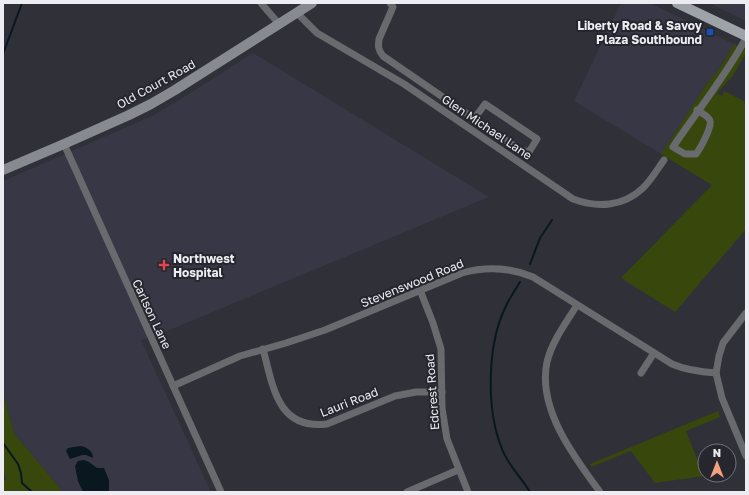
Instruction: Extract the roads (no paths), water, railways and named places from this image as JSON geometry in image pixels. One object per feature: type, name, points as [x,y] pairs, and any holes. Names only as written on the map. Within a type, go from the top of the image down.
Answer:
[{"type":"main road","name":"Old Court Road","points":[[3,170],[151,104],[312,3]]},
{"type":"main road","points":[[677,3],[746,37]]},
{"type":"street","points":[[262,3],[279,24]]},
{"type":"street","points":[[390,3],[393,7],[379,39],[378,48],[383,56],[474,119],[520,150],[529,152],[537,139],[485,104],[474,119]]},
{"type":"street","name":"Glen Michael Lane","points":[[297,13],[317,33],[404,84],[573,199],[585,204],[615,204],[625,200],[642,188],[664,160]]},
{"type":"street","points":[[698,110],[708,118],[710,126],[699,151],[696,154],[685,154],[673,146],[698,110],[727,71],[746,37]]},
{"type":"street","name":"Carlson Lane","points":[[64,144],[221,492]]},
{"type":"street","name":"Stevenswood Road","points":[[173,386],[219,364],[240,356],[319,332],[462,273],[485,268],[507,269],[533,277],[672,364],[683,369],[716,373]]},
{"type":"street","name":"Edcrest Road","points":[[420,290],[437,334],[441,349],[442,408],[447,439],[468,492]]},
{"type":"street","points":[[577,305],[550,351],[547,362],[546,387],[556,421],[564,437],[581,467],[600,492]]},
{"type":"street","points":[[746,313],[723,343],[716,373],[722,398],[746,456]]},
{"type":"street","name":"Lauri Road","points":[[263,349],[279,403],[290,415],[307,424],[317,426],[327,424],[395,396],[406,393],[442,392]]},
{"type":"street","points":[[641,373],[654,352]]},
{"type":"street","points":[[407,492],[458,470]]},
{"type":"waterway","points":[[3,54],[22,3]]},
{"type":"waterway","points":[[530,264],[540,238],[552,220]]},
{"type":"waterway","points":[[520,282],[510,298],[499,323],[492,359],[491,397],[493,416],[502,449],[530,492]]},
{"type":"waterway","points":[[3,443],[18,464],[22,483],[32,492]]},
{"type":"place","name":"Liberty Road & Savoy Plaza Southbound","points":[[710,32]]},
{"type":"place","name":"Northwest Hospital","points":[[164,265]]}]
